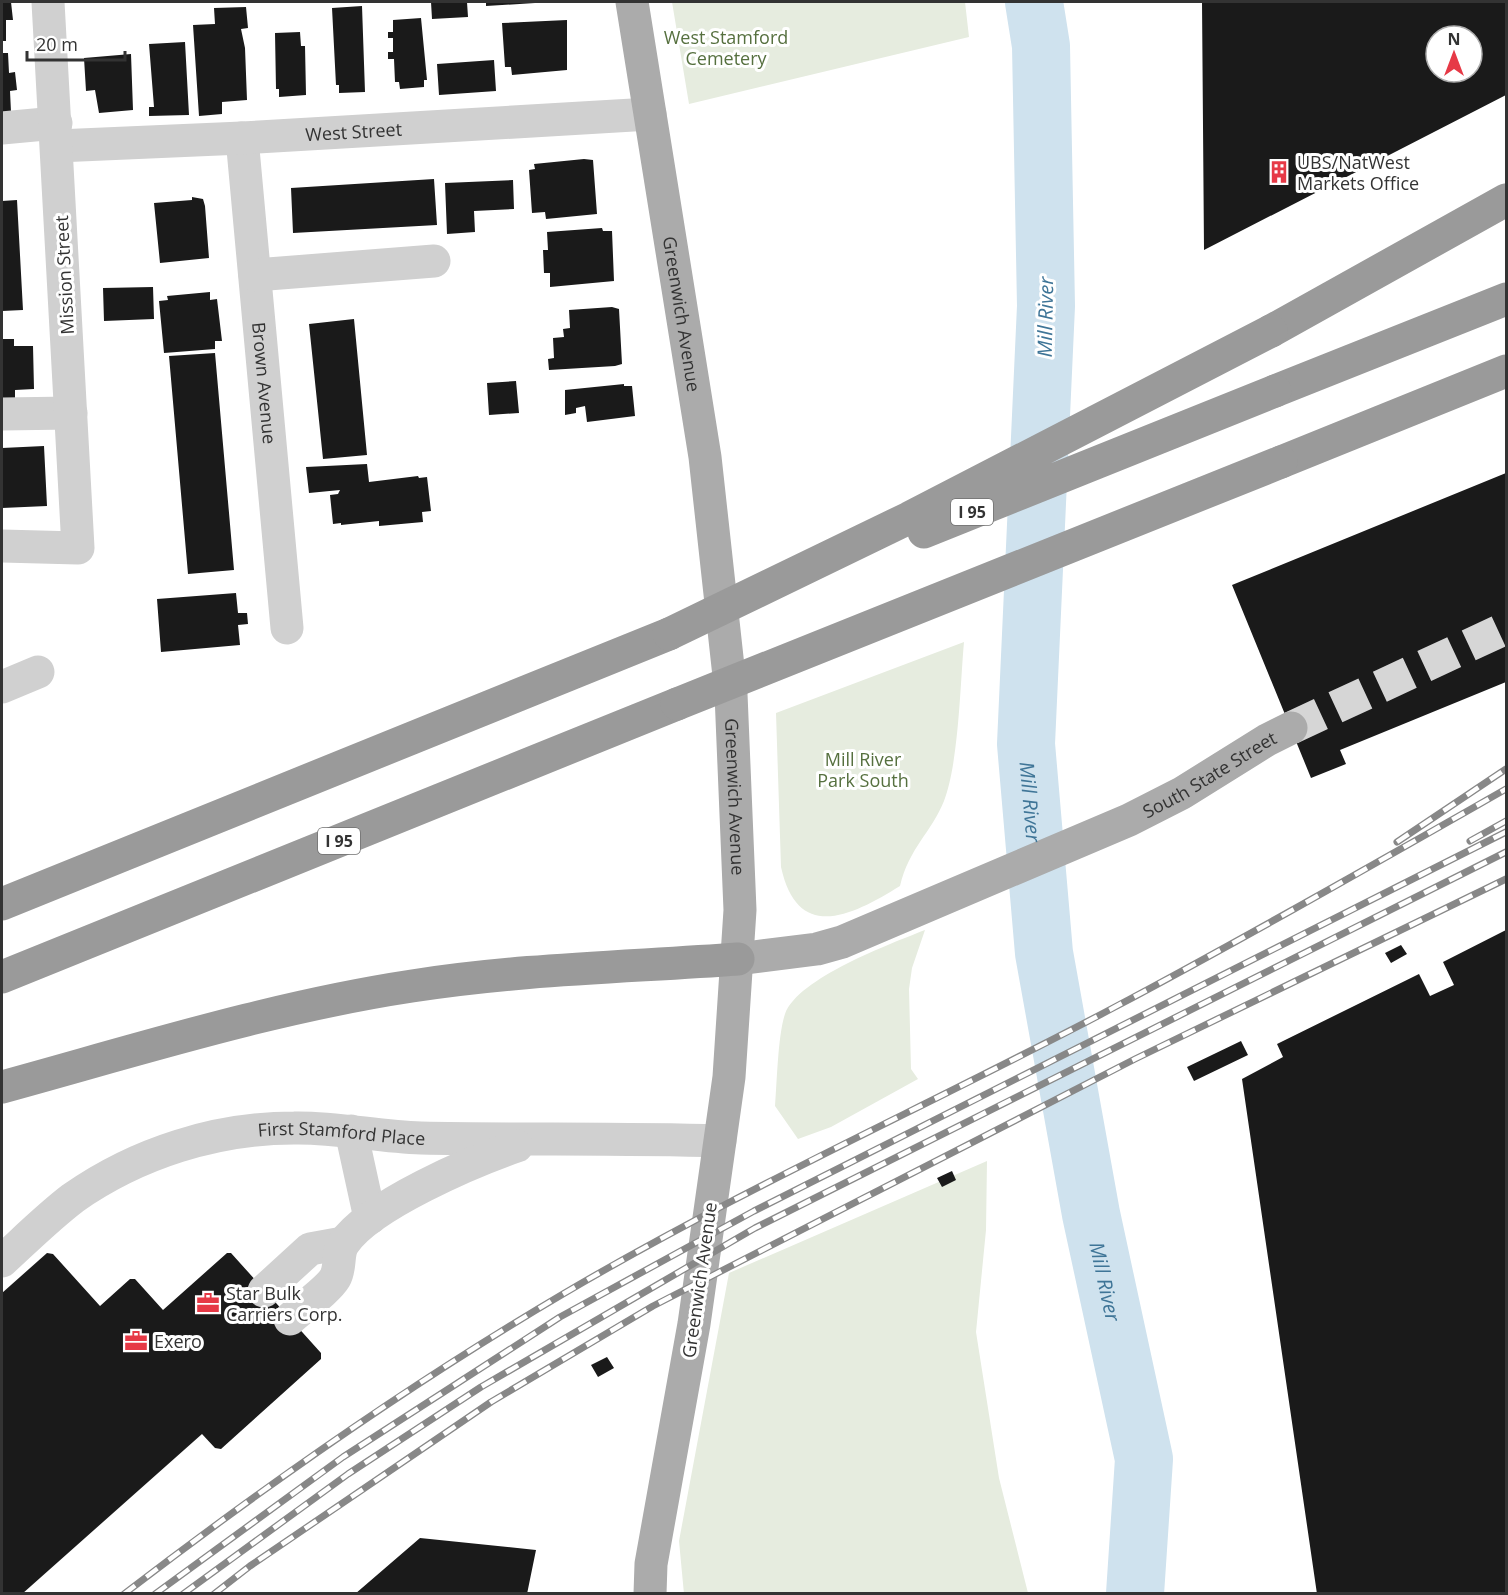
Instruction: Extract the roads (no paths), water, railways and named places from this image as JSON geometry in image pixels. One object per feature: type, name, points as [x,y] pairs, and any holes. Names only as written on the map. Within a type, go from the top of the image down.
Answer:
[{"type":"highway","points":[[669,634],[909,518],[1271,331],[1506,200]]},
{"type":"highway","name":"I 95","points":[[2,904],[1506,299]]},
{"type":"highway","name":"I 95","points":[[2,977],[1506,371]]},
{"type":"highway","points":[[2,1087],[197,1033],[380,991],[499,975],[738,959]]},
{"type":"main road","name":"Greenwich Avenue","points":[[632,2],[705,457],[726,633],[736,756],[740,910],[729,1077],[694,1324],[651,1564],[650,1593]]},
{"type":"main road","name":"South State Street","points":[[738,959],[817,949],[842,942],[1129,820],[1182,793],[1267,740],[1291,728]]},
{"type":"street","name":"Mission Street","points":[[2,546],[78,548],[48,2]]},
{"type":"street","name":"West Street","points":[[2,128],[57,135],[242,138],[650,114]]},
{"type":"street","name":"Brown Avenue","points":[[242,138],[287,628]]},
{"type":"street","points":[[255,275],[434,261]]},
{"type":"street","points":[[2,414],[71,413]]},
{"type":"street","points":[[2,687],[39,672]]},
{"type":"street","name":"First Stamford Place","points":[[2,1261],[82,1192],[116,1172],[158,1154],[200,1140],[249,1131],[295,1128],[417,1138],[720,1141]]},
{"type":"street","points":[[351,1131],[370,1218]]},
{"type":"street","points":[[290,1319],[335,1278],[343,1244],[370,1218],[427,1185],[483,1157],[538,1139]]},
{"type":"street","points":[[264,1291],[310,1249],[343,1244]]},
{"type":"waterway","name":"Mill River","points":[[1034,2],[1041,46],[1046,306],[1026,744],[1044,953],[1091,1214],[1144,1459],[1135,1594]]},
{"type":"tunnel","points":[[1291,728],[1506,628]]},
{"type":"railway","points":[[1397,842],[1506,769]]},
{"type":"railway","points":[[124,1594],[339,1437],[506,1328],[563,1294],[767,1183],[1162,982],[1506,789]]},
{"type":"railway","points":[[1470,841],[1506,821]]},
{"type":"railway","points":[[155,1594],[343,1457],[560,1317],[754,1211],[1506,832]]},
{"type":"railway","points":[[183,1594],[348,1474],[481,1387],[755,1228],[1506,852]]},
{"type":"railway","points":[[214,1594],[250,1566],[491,1402],[653,1306],[1135,1059],[1506,879]]},
{"type":"place","name":"UBS/NatWest Markets Office","points":[[1279,172]]},
{"type":"place","name":"Star Bulk Carriers Corp.","points":[[208,1303]]},
{"type":"place","name":"Exero","points":[[136,1341]]},
{"type":"park label","name":"West Stamford Cemetery","points":[[726,47]]},
{"type":"park label","name":"Mill River Park South","points":[[863,769]]}]
